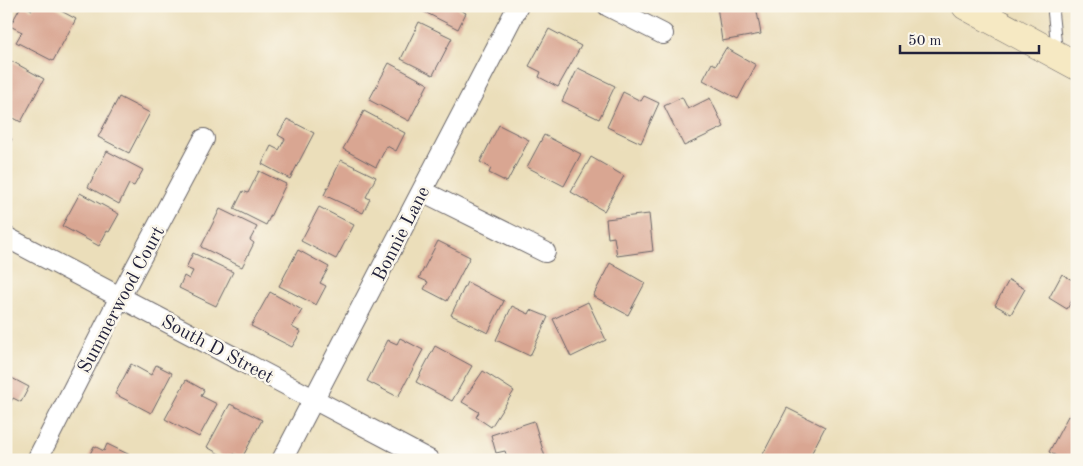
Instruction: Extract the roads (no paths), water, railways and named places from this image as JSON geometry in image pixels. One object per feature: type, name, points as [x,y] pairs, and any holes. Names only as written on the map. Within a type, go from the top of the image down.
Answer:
[{"type":"main road","points":[[979,10],[1067,61]]},
{"type":"street","name":"Bonnie Lane","points":[[282,460],[518,6]]},
{"type":"street","points":[[608,6],[663,34]]},
{"type":"street","name":"Summerwood Court","points":[[37,460],[120,297],[204,139]]},
{"type":"street","points":[[422,191],[545,252]]},
{"type":"street","name":"South D Street","points":[[6,237],[429,460]]},
{"type":"lane","points":[[1057,6],[1053,14],[1067,61]]}]
